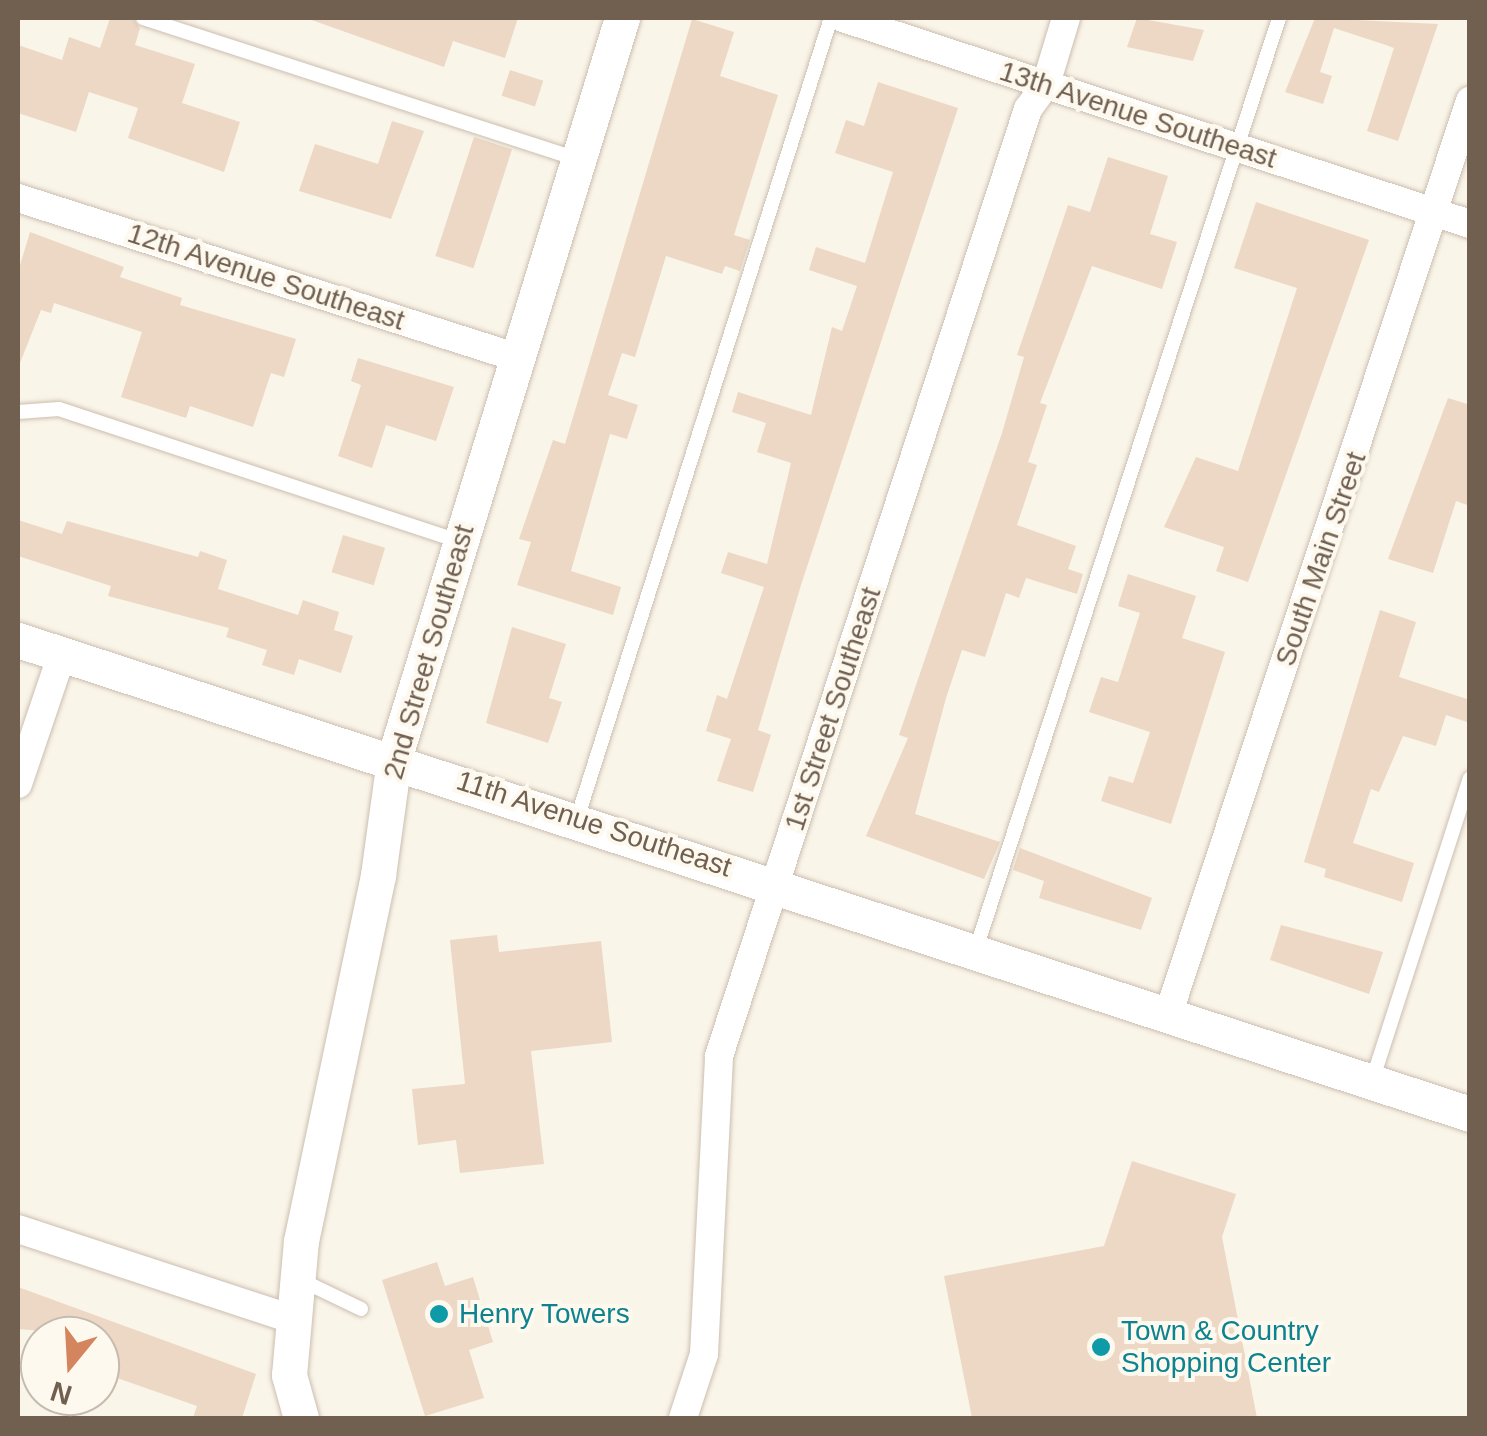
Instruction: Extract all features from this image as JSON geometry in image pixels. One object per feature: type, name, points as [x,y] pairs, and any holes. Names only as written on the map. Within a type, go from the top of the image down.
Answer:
[{"type":"street","name":"2nd Street Southeast","points":[[301,1418],[290,1375],[296,1278],[394,759],[622,18]]},
{"type":"street","name":"13th Avenue Southeast","points":[[844,18],[1470,224]]},
{"type":"street","name":"1st Street Southeast","points":[[683,1418],[704,1354],[718,1056],[1028,109],[1046,84],[1066,18]]},
{"type":"street","name":"South Main Street","points":[[1168,1015],[1470,101]]},
{"type":"street","name":"12th Avenue Southeast","points":[[18,198],[515,357]]},
{"type":"street","name":"11th Avenue Southeast","points":[[18,640],[394,759],[1470,1114]]},
{"type":"street","points":[[18,784],[62,654]]},
{"type":"street","points":[[18,1229],[291,1319]]},
{"type":"lane","points":[[143,18],[576,159]]},
{"type":"lane","points":[[577,819],[831,18]]},
{"type":"lane","points":[[975,953],[1280,18]]},
{"type":"lane","points":[[18,412],[59,409],[459,542]]},
{"type":"lane","points":[[1372,1082],[1470,778]]},
{"type":"lane","points":[[296,1278],[361,1309]]},
{"type":"building","points":[[110,18],[133,18],[140,28],[135,45],[195,64],[182,103],[240,122],[224,172],[128,138],[138,108],[89,92],[76,132],[18,113],[18,45],[62,60],[69,37],[100,48]]},
{"type":"building","points":[[306,18],[518,18],[505,58],[453,41],[444,67]]},
{"type":"building","points":[[1137,18],[1204,30],[1193,61],[1127,47]]},
{"type":"building","points":[[1315,18],[1438,24],[1398,141],[1367,131],[1394,48],[1334,28],[1320,72],[1332,76],[1323,104],[1285,92]]},
{"type":"building","points":[[692,19],[734,32],[720,76],[778,95],[734,235],[750,240],[740,271],[725,266],[722,274],[666,256],[635,357],[622,353],[608,395],[638,405],[627,439],[610,434],[571,571],[621,587],[613,615],[517,585],[531,542],[519,539],[553,440],[565,444]]},
{"type":"building","points":[[510,70],[543,81],[535,106],[502,96]]},
{"type":"building","points":[[878,82],[958,108],[801,585],[758,730],[771,735],[753,792],[717,781],[731,739],[706,731],[717,695],[727,699],[764,587],[721,573],[728,552],[767,564],[791,463],[757,452],[766,423],[732,412],[738,392],[811,415],[832,327],[842,331],[857,286],[809,270],[816,247],[865,263],[893,172],[835,153],[846,120],[864,126]]},
{"type":"building","points":[[392,121],[424,131],[391,219],[299,191],[315,144],[378,164]]},
{"type":"building","points":[[474,137],[512,149],[473,268],[435,256]]},
{"type":"building","points":[[1108,157],[1168,176],[1150,234],[1177,242],[1162,289],[1092,266],[1040,403],[1047,405],[1028,462],[1037,465],[1017,525],[1076,546],[1068,569],[1083,574],[1077,594],[1026,578],[1019,598],[1006,593],[985,657],[962,650],[946,698],[915,814],[1000,842],[984,879],[866,836],[908,738],[899,735],[1002,433],[1024,357],[1017,355],[1068,205],[1090,212]]},
{"type":"building","points":[[1256,202],[1369,240],[1248,582],[1216,571],[1224,547],[1164,527],[1196,457],[1238,471],[1297,288],[1234,268]]},
{"type":"building","points":[[30,232],[124,267],[120,277],[182,298],[180,305],[296,339],[284,377],[271,373],[253,427],[190,406],[186,418],[121,397],[142,332],[54,303],[51,313],[41,310],[18,368],[18,272]]},
{"type":"building","points":[[358,358],[454,387],[436,441],[386,425],[372,468],[338,456],[361,385],[351,381]]},
{"type":"building","points":[[1448,398],[1470,405],[1470,506],[1456,501],[1433,573],[1388,559]]},
{"type":"building","points":[[18,520],[62,534],[67,521],[198,557],[200,551],[227,560],[218,589],[298,615],[303,600],[339,612],[334,630],[353,636],[341,673],[299,659],[294,675],[262,665],[267,650],[226,637],[229,628],[108,596],[111,586],[18,556]]},
{"type":"building","points":[[343,535],[385,548],[374,585],[332,572]]},
{"type":"building","points":[[1128,574],[1196,596],[1182,638],[1225,652],[1171,824],[1101,801],[1109,776],[1133,783],[1150,732],[1089,712],[1101,677],[1118,682],[1140,613],[1118,606]]},
{"type":"building","points":[[1380,610],[1416,622],[1399,677],[1470,700],[1470,723],[1446,715],[1436,746],[1403,736],[1379,792],[1371,789],[1353,843],[1414,863],[1402,902],[1324,877],[1326,869],[1304,862]]},
{"type":"building","points":[[512,627],[566,644],[549,698],[562,702],[548,743],[486,723]]},
{"type":"building","points":[[1020,848],[1152,898],[1141,930],[1039,898],[1044,881],[1013,870]]},
{"type":"building","points":[[1281,925],[1383,952],[1369,994],[1270,960]]},
{"type":"building","points":[[497,935],[499,952],[601,941],[612,1042],[531,1051],[544,1164],[460,1173],[456,1140],[418,1145],[412,1089],[465,1084],[450,940]]},
{"type":"building","name":"Town & Country Shopping Center","points":[[1132,1161],[1236,1194],[1222,1237],[1257,1418],[972,1418],[944,1276],[1104,1246]]},
{"type":"building","name":"Henry Towers","points":[[437,1262],[445,1286],[473,1277],[493,1342],[469,1350],[484,1398],[425,1416],[382,1280]]},
{"type":"building","points":[[18,1287],[97,1316],[20,1316],[18,1329]]},
{"type":"building","points":[[120,1324],[256,1374],[242,1418],[193,1418],[197,1406],[120,1379]]},
{"type":"place","name":"Henry Towers","points":[[439,1314]]},
{"type":"place","name":"Town & Country Shopping Center","points":[[1101,1347]]}]
